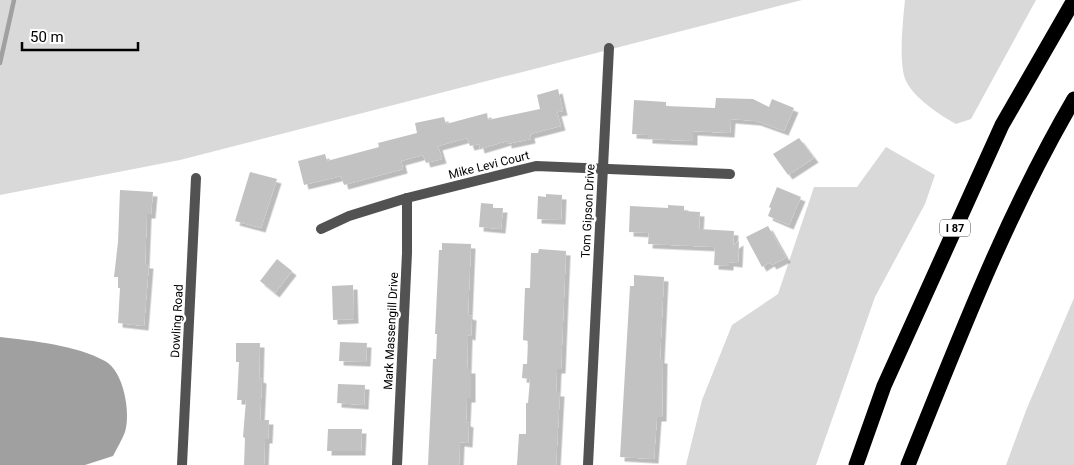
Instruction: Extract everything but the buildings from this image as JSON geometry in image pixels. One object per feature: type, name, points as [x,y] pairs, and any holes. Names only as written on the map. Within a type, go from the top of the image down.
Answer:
[{"type":"highway","name":"I 87","points":[[856,465],[884,386],[1002,125],[1074,0]]},
{"type":"highway","points":[[908,465],[986,273],[1050,140],[1074,98]]},
{"type":"street","name":"Tom Gipson Drive","points":[[588,465],[609,48]]},
{"type":"street","name":"Mike Levi Court","points":[[321,229],[348,216],[407,198],[536,166],[730,174]]},
{"type":"street","name":"Dowling Road","points":[[182,465],[196,178]]},
{"type":"street","name":"Mark Massengill Drive","points":[[397,465],[407,253],[407,198]]},
{"type":"shaded area","points":[[0,0],[802,0],[180,160],[0,195]]},
{"type":"shaded area","points":[[905,0],[1036,0],[971,119],[956,124],[921,100],[906,81],[902,64],[902,30]]},
{"type":"shaded area","points":[[886,147],[935,175],[925,204],[875,297],[816,465],[686,465],[702,400],[732,325],[778,294],[814,187],[857,187]]},
{"type":"shaded area","points":[[1074,298],[1074,465],[1006,465],[1027,408]]},
{"type":"shaded area","points":[[0,337],[68,347],[94,356],[112,366],[121,383],[127,415],[125,432],[113,456],[85,465],[0,465]]},
{"type":"waterway","points":[[0,63],[14,0]]}]
